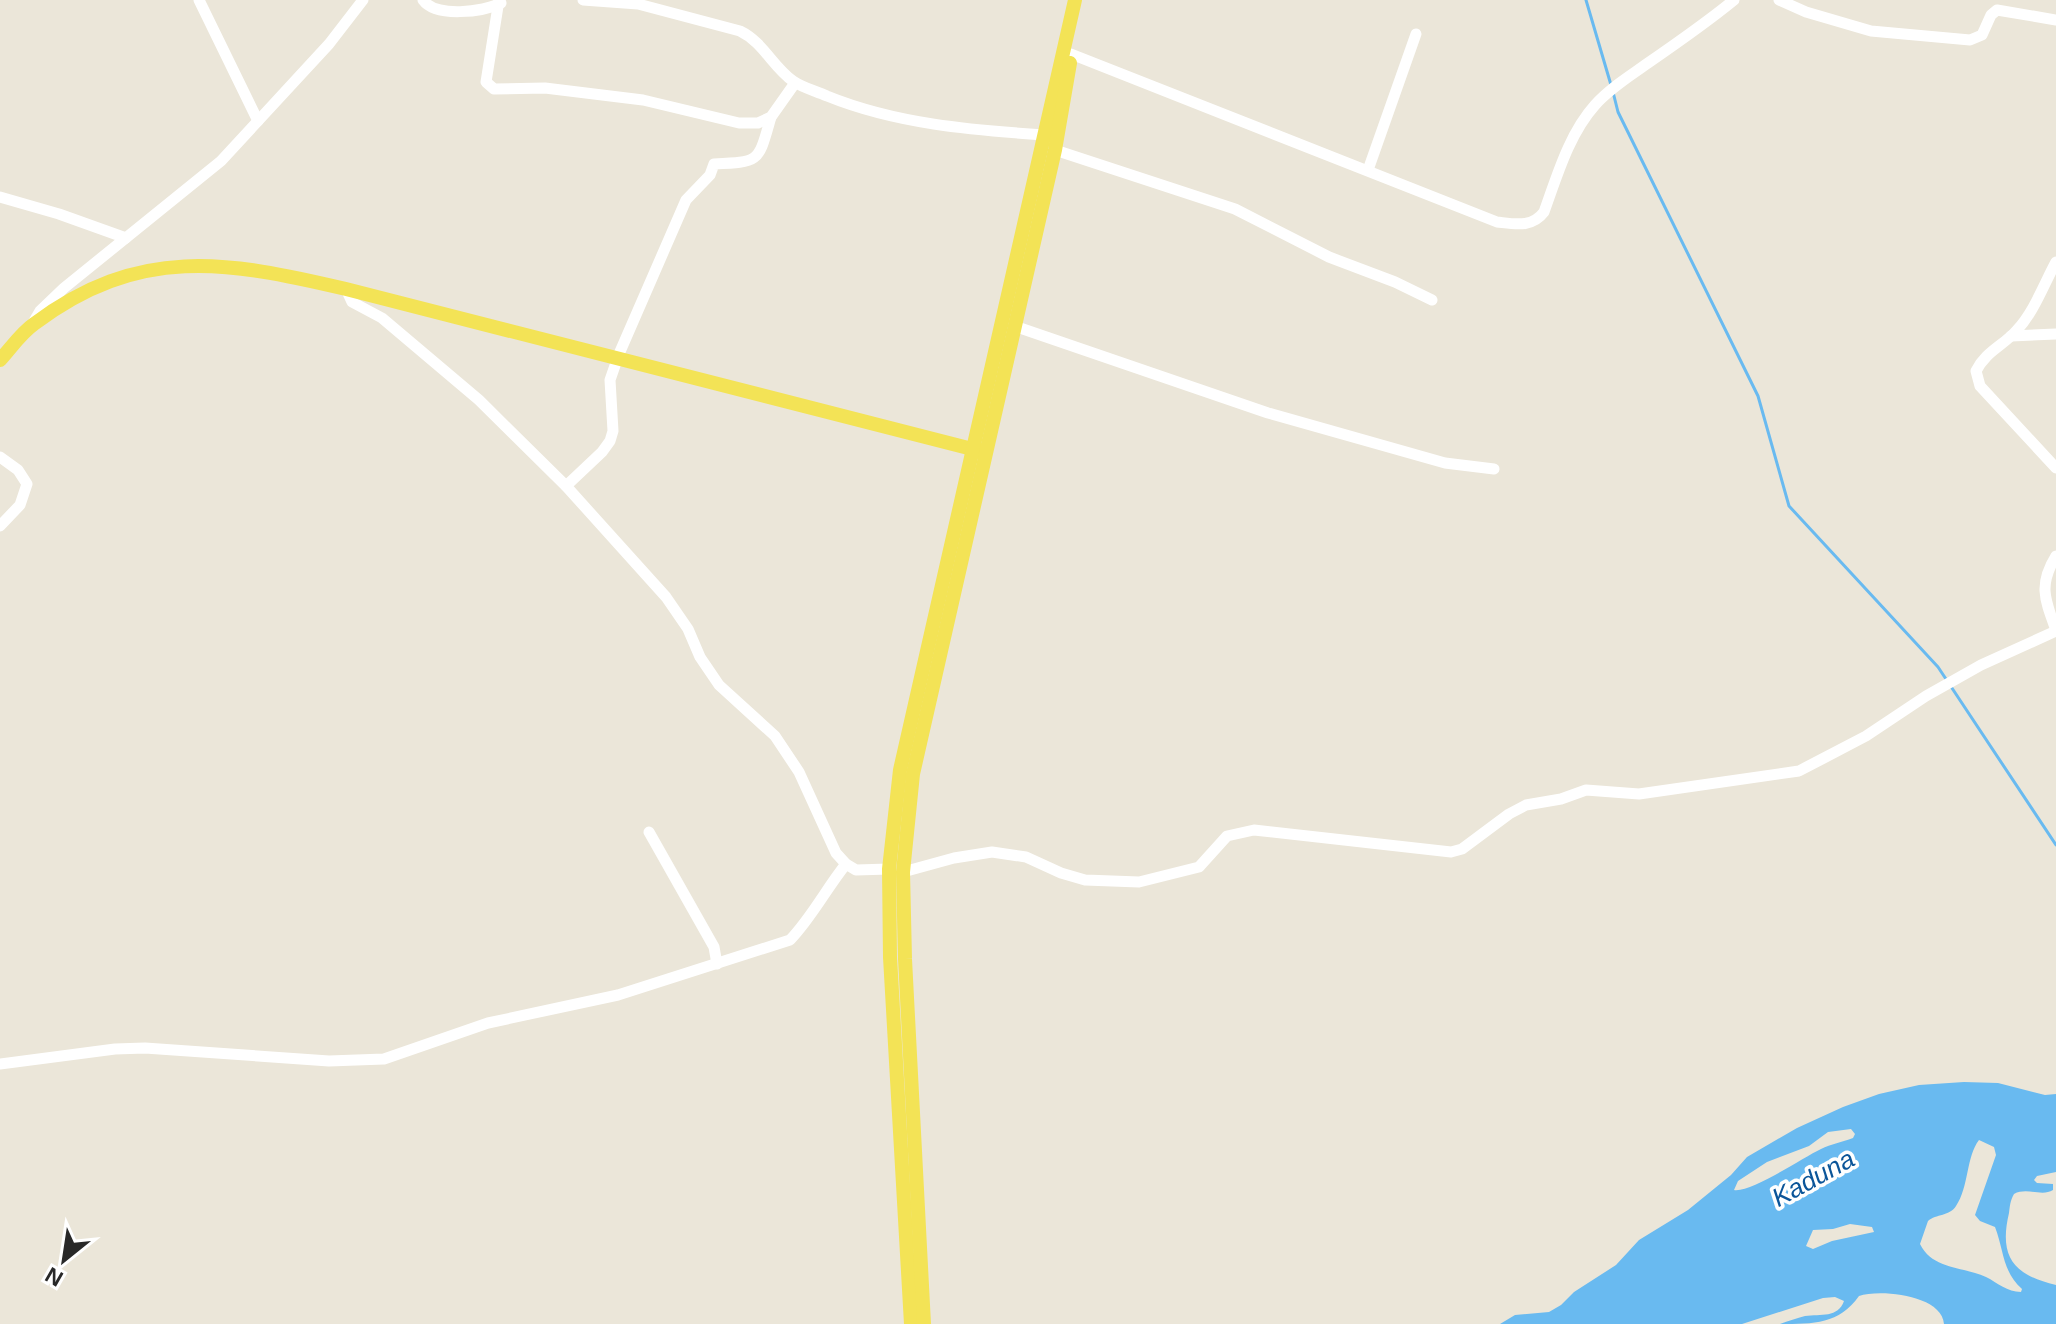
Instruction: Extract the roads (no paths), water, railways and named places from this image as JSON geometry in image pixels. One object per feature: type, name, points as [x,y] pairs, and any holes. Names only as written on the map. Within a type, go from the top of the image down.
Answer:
[{"type":"main road","points":[[911,1324],[890,957],[896,870],[1044,135],[1075,0]]},
{"type":"main road","points":[[979,451],[1014,326],[1055,150],[1083,0]]},
{"type":"main road","points":[[0,360],[31,325],[100,285],[163,267],[248,268],[346,289],[979,451]]},
{"type":"main road","points":[[896,870],[905,959],[924,1324]]},
{"type":"street","points":[[199,0],[258,121]]},
{"type":"street","points":[[31,325],[56,296],[221,161],[329,44],[363,0]]},
{"type":"street","points":[[423,0],[437,10],[482,10],[500,2]]},
{"type":"street","points":[[583,0],[638,4],[740,31],[751,36],[778,69],[795,83],[857,108],[914,122],[1044,135]]},
{"type":"street","points":[[1071,54],[1497,222],[1526,224],[1539,219],[1544,212],[1564,158],[1594,106],[1618,84],[1734,0]]},
{"type":"street","points":[[1779,0],[1806,12],[1871,31],[1970,40],[1982,35],[1991,15],[1997,10],[2056,20]]},
{"type":"street","points":[[500,2],[486,82],[494,89],[545,88],[643,100],[739,123],[758,123],[771,117]]},
{"type":"street","points":[[1368,170],[1416,34]]},
{"type":"street","points":[[566,486],[610,441],[613,431],[610,380],[686,200],[710,175],[714,164],[745,162],[756,158],[771,117],[795,83]]},
{"type":"street","points":[[1055,150],[1235,209],[1329,257],[1432,300]]},
{"type":"street","points":[[0,197],[126,238]]},
{"type":"street","points":[[2056,262],[2026,319],[2011,336],[1982,358],[1976,371],[1980,386],[2056,468]]},
{"type":"street","points":[[346,289],[352,302],[382,318],[479,400],[566,486],[666,597],[719,685],[775,736],[799,772],[836,853],[856,870],[896,870],[992,852],[1026,857],[1085,880],[1139,882],[1199,867],[1227,836],[1254,830],[1451,852],[1462,849],[1526,805],[1561,799],[1586,790],[1639,794],[1799,771],[1866,736],[1926,696],[1981,665],[2056,630],[2046,603],[2043,583],[2056,556]]},
{"type":"street","points":[[1014,326],[1282,418],[1445,463],[1494,469]]},
{"type":"street","points":[[2011,336],[2056,334]]},
{"type":"street","points":[[0,457],[18,470],[27,484],[20,505],[0,526]]},
{"type":"street","points":[[649,832],[714,947],[717,964]]},
{"type":"street","points":[[0,1064],[145,1048],[329,1061],[384,1059],[488,1023],[618,995],[790,940],[808,921],[826,889],[846,864]]},
{"type":"water","name":"Kaduna","points":[[1998,1083],[2045,1095],[2056,1094],[2056,1172],[2037,1176],[2034,1180],[2053,1184],[2053,1190],[2014,1194],[2006,1241],[2012,1261],[2019,1269],[2056,1285],[2056,1324],[1944,1324],[1941,1314],[1933,1306],[1909,1296],[1881,1293],[1859,1296],[1834,1317],[1804,1324],[1780,1324],[1805,1316],[1833,1313],[1844,1301],[1835,1297],[1823,1298],[1742,1324],[1500,1324],[1515,1315],[1549,1312],[1561,1305],[1574,1292],[1616,1265],[1639,1240],[1688,1210],[1731,1175],[1747,1157],[1797,1128],[1879,1094],[1919,1085]],"holes":[[[1851,1129],[1855,1134],[1853,1138],[1821,1149],[1752,1186],[1734,1190],[1738,1181],[1767,1162],[1809,1146],[1828,1132]],[[1979,1140],[1994,1147],[1996,1155],[1975,1215],[1980,1221],[1995,1227],[2007,1268],[2021,1292],[2007,1289],[1977,1273],[1940,1263],[1932,1259],[1920,1244],[1928,1221],[1950,1212],[1956,1206]],[[1850,1224],[1872,1227],[1874,1232],[1832,1241],[1813,1249],[1806,1246],[1813,1230]]]},
{"type":"waterway","points":[[1586,0],[1611,85]]},
{"type":"waterway","points":[[1613,92],[1618,112],[1758,396],[1789,506],[1938,667],[2056,845]]}]
